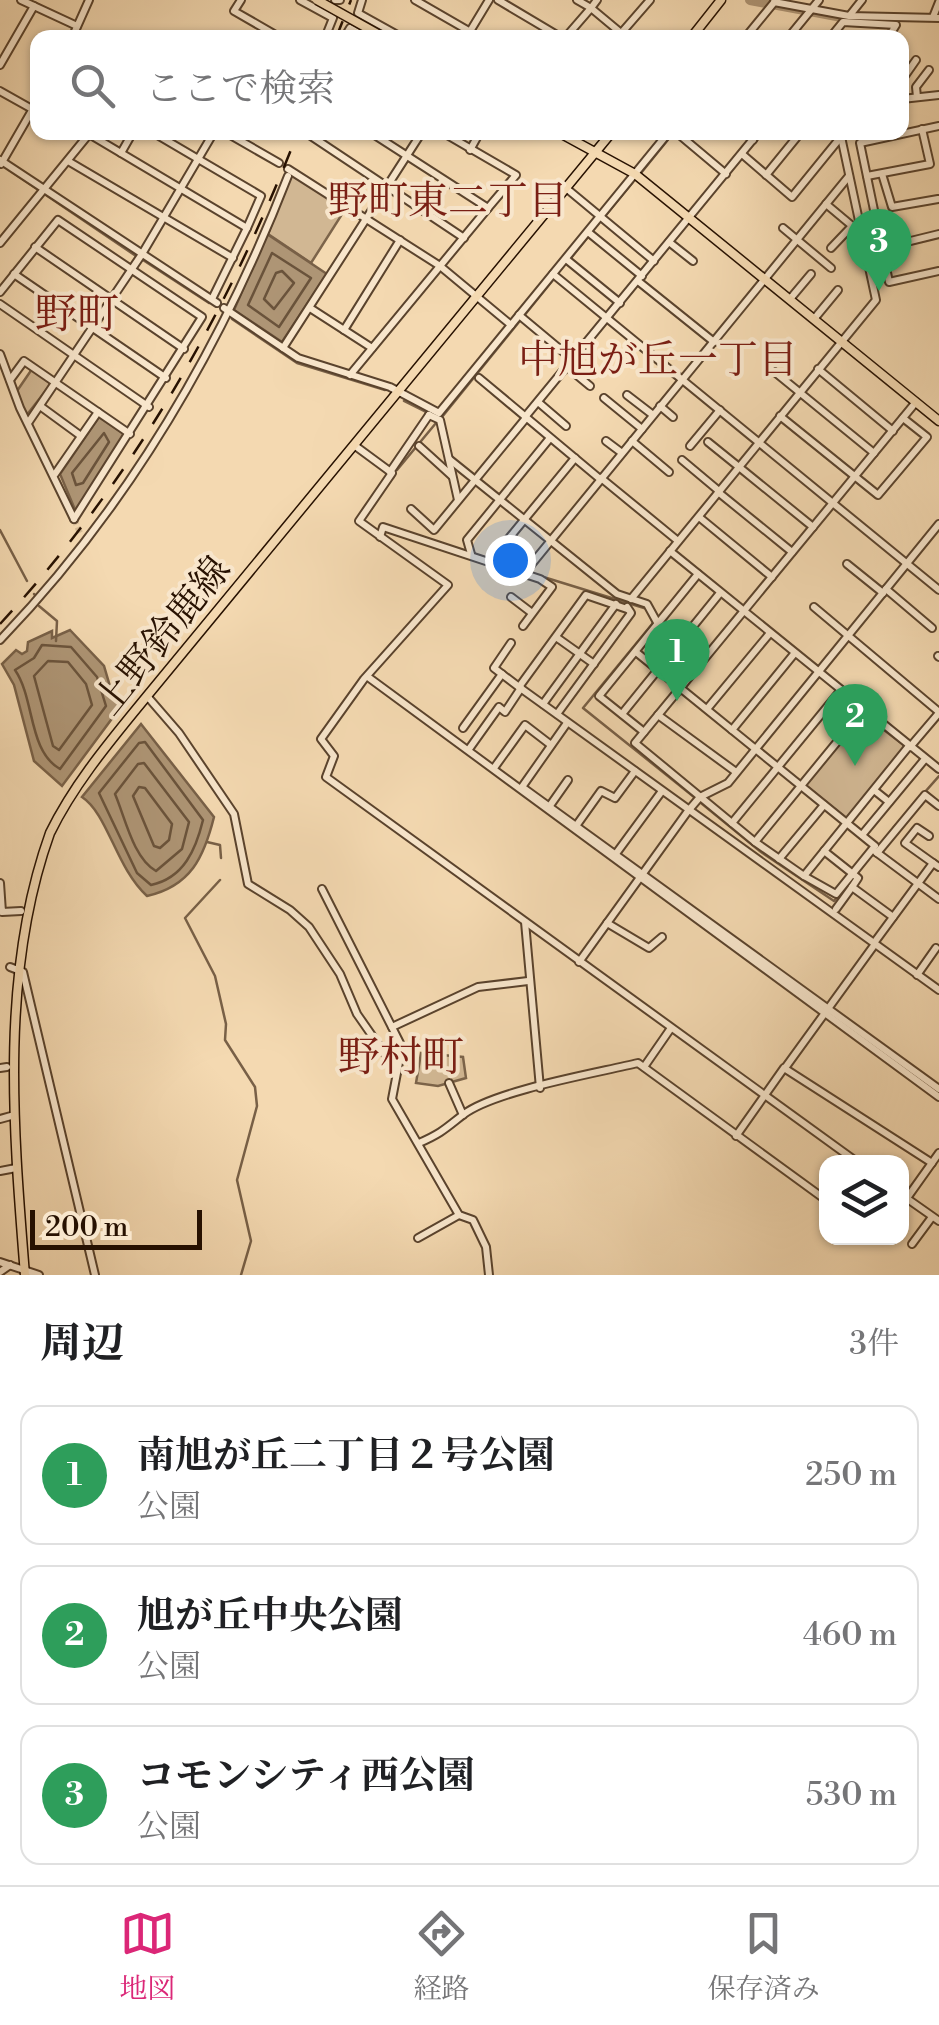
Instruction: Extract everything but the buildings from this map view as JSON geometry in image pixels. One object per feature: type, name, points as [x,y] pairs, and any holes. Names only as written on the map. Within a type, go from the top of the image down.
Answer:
[{"type":"main road","points":[[317,0],[371,30]]},
{"type":"main road","points":[[697,30],[721,0]]},
{"type":"main road","points":[[573,140],[634,174],[939,420]]},
{"type":"main road","name":"上野鈴鹿線","points":[[25,1273],[4,1068],[10,967],[21,911],[39,858],[64,808],[147,696],[606,140]]},
{"type":"street","points":[[20,0],[77,26]]},
{"type":"street","points":[[75,30],[89,0]]},
{"type":"street","points":[[241,0],[234,12],[265,30]]},
{"type":"street","points":[[300,0],[333,18]]},
{"type":"street","points":[[354,30],[350,28],[362,0]]},
{"type":"street","points":[[415,0],[462,30]]},
{"type":"street","points":[[470,30],[489,0]]},
{"type":"street","points":[[498,0],[549,30]]},
{"type":"street","points":[[577,0],[615,30]]},
{"type":"street","points":[[570,30],[597,0]]},
{"type":"street","points":[[627,30],[650,0]]},
{"type":"street","points":[[794,30],[818,0]]},
{"type":"street","points":[[849,16],[862,0]]},
{"type":"street","points":[[329,30],[338,1]]},
{"type":"street","points":[[751,30],[773,3],[849,16],[936,18],[939,2]]},
{"type":"street","points":[[0,66],[34,6]]},
{"type":"street","points":[[358,12],[389,30]]},
{"type":"street","points":[[837,30],[844,22],[898,24],[894,30]]},
{"type":"street","points":[[0,40],[12,45]]},
{"type":"street","points":[[909,70],[916,60]]},
{"type":"street","points":[[918,97],[916,87],[929,70]]},
{"type":"street","points":[[909,98],[937,95],[939,84]]},
{"type":"street","points":[[0,91],[30,108]]},
{"type":"street","points":[[30,112],[1,162],[284,348],[312,364],[398,392],[431,412],[440,420],[458,502]]},
{"type":"street","points":[[909,132],[939,126]]},
{"type":"street","points":[[867,176],[930,164],[922,129]]},
{"type":"street","points":[[0,243],[84,140]]},
{"type":"street","points":[[100,140],[247,228]]},
{"type":"street","points":[[120,153],[128,140]]},
{"type":"street","points":[[168,140],[261,196],[233,258],[221,306]]},
{"type":"street","points":[[28,423],[132,270],[209,140]]},
{"type":"street","points":[[239,140],[279,163]]},
{"type":"street","points":[[317,140],[464,238]]},
{"type":"street","points":[[382,140],[488,208]]},
{"type":"street","points":[[284,348],[417,140]]},
{"type":"street","points":[[350,375],[516,175],[454,140]]},
{"type":"street","points":[[470,150],[476,140]]},
{"type":"street","points":[[431,412],[439,413],[475,374],[665,140]]},
{"type":"street","points":[[682,140],[726,174]]},
{"type":"street","points":[[411,509],[434,530],[753,140]]},
{"type":"street","points":[[766,176],[795,140]]},
{"type":"street","points":[[742,154],[792,197],[836,140]]},
{"type":"street","points":[[628,602],[876,300],[841,140]]},
{"type":"street","points":[[873,140],[860,143],[888,282],[939,271]]},
{"type":"street","points":[[68,161],[233,258]]},
{"type":"street","points":[[0,640],[38,598],[152,447],[288,172],[440,266],[511,325]]},
{"type":"street","points":[[882,174],[892,207],[938,201],[938,188]]},
{"type":"street","points":[[528,572],[550,540],[850,175]]},
{"type":"street","points":[[566,188],[654,261]]},
{"type":"street","points":[[826,204],[863,236]]},
{"type":"street","points":[[0,292],[58,220],[202,317],[149,407],[74,520],[0,354]]},
{"type":"street","points":[[832,248],[852,226]]},
{"type":"street","points":[[784,228],[831,268]]},
{"type":"street","points":[[590,234],[714,342]]},
{"type":"street","points":[[882,248],[939,234]]},
{"type":"street","points":[[344,330],[400,240]]},
{"type":"street","points":[[669,242],[693,261]]},
{"type":"street","points":[[35,248],[184,348]]},
{"type":"street","points":[[568,260],[620,303]]},
{"type":"street","points":[[14,274],[166,378]]},
{"type":"street","points":[[790,299],[811,274]]},
{"type":"street","points":[[555,275],[939,590]]},
{"type":"street","points":[[814,319],[838,290]]},
{"type":"street","points":[[0,304],[149,407]]},
{"type":"street","points":[[310,308],[372,348]]},
{"type":"street","points":[[521,317],[590,386]]},
{"type":"street","points":[[10,381],[24,361],[131,434]]},
{"type":"street","points":[[770,369],[874,454]]},
{"type":"street","points":[[818,370],[893,431]]},
{"type":"street","points":[[475,374],[678,541]]},
{"type":"street","points":[[627,394],[653,416]]},
{"type":"street","points":[[604,398],[642,429]]},
{"type":"street","points":[[538,402],[566,426]]},
{"type":"street","points":[[916,402],[634,743],[755,842],[836,894],[925,795],[939,806]]},
{"type":"street","points":[[40,406],[81,436]]},
{"type":"street","points":[[660,406],[674,417]]},
{"type":"street","points":[[690,446],[720,410]]},
{"type":"street","points":[[54,474],[98,412]]},
{"type":"street","points":[[431,412],[357,518],[448,585],[368,677],[321,739],[334,756],[326,777],[847,1155]]},
{"type":"street","points":[[780,416],[878,495],[926,437],[903,418]]},
{"type":"street","points":[[470,554],[467,540],[550,438]]},
{"type":"street","points":[[606,441],[622,454]]},
{"type":"street","points":[[632,441],[669,472]]},
{"type":"street","points":[[708,442],[814,527]]},
{"type":"street","points":[[354,445],[390,472]]},
{"type":"street","points":[[420,446],[452,476]]},
{"type":"street","points":[[491,560],[575,458]]},
{"type":"street","points":[[448,459],[628,602],[631,613],[557,714]]},
{"type":"street","points":[[682,460],[792,552]]},
{"type":"street","points":[[699,516],[772,577]]},
{"type":"street","points":[[380,536],[383,528],[540,579],[552,587],[523,626]]},
{"type":"street","points":[[579,962],[688,811],[700,797],[728,783],[937,531]]},
{"type":"street","points":[[670,552],[939,769]]},
{"type":"street","points":[[847,564],[932,628]]},
{"type":"street","points":[[644,732],[599,696],[698,574]]},
{"type":"street","points":[[622,714],[720,593]]},
{"type":"street","points":[[469,749],[499,707],[506,712],[586,595],[616,604],[628,602],[652,608],[658,624]]},
{"type":"street","points":[[511,596],[532,613]]},
{"type":"street","points":[[543,704],[616,604]]},
{"type":"street","points":[[804,876],[939,712],[814,607]]},
{"type":"street","points":[[706,709],[770,633]]},
{"type":"street","points":[[556,637],[594,664]]},
{"type":"street","points":[[512,644],[494,668],[939,990]]},
{"type":"street","points":[[636,652],[875,846],[875,851],[939,899]]},
{"type":"street","points":[[732,730],[794,653]]},
{"type":"street","points":[[463,728],[502,674]]},
{"type":"street","points":[[368,677],[939,1093]]},
{"type":"street","points":[[732,823],[841,690]]},
{"type":"street","points":[[147,696],[179,733],[234,814],[248,884],[290,910],[309,928],[340,974],[363,1023],[396,1070]]},
{"type":"street","points":[[755,842],[864,710]]},
{"type":"street","points":[[658,715],[736,772]]},
{"type":"street","points":[[568,723],[522,786],[641,877]]},
{"type":"street","points":[[494,768],[525,725],[552,746]]},
{"type":"street","points":[[862,836],[925,759]]},
{"type":"street","points":[[576,826],[601,792],[615,798],[635,771]]},
{"type":"street","points":[[550,807],[568,780]]},
{"type":"street","points":[[874,790],[890,802]]},
{"type":"street","points":[[615,855],[662,792]]},
{"type":"street","points":[[780,859],[824,805]]},
{"type":"street","points":[[736,1136],[918,883],[936,865],[905,843],[916,828],[929,836]]},
{"type":"street","points":[[824,851],[855,876]]},
{"type":"street","points":[[836,909],[855,876]]},
{"type":"street","points":[[0,883],[1,912],[21,911]]},
{"type":"street","points":[[852,887],[893,917]]},
{"type":"street","points":[[322,889],[403,1051],[392,1099],[459,1215],[473,1220],[486,1247],[490,1275]]},
{"type":"street","points":[[524,922],[540,1088]]},
{"type":"street","points":[[607,923],[649,948],[662,936]]},
{"type":"street","points":[[917,975],[936,948]]},
{"type":"street","points":[[10,967],[23,972],[95,1275]]},
{"type":"street","points":[[392,1027],[478,987],[528,981]]},
{"type":"street","points":[[644,1067],[671,1028]]},
{"type":"street","points":[[419,1144],[446,1133],[463,1114],[584,1072],[638,1063],[819,1195]]},
{"type":"street","points":[[785,1068],[932,1163]]},
{"type":"street","points":[[449,1083],[463,1114]]},
{"type":"street","points":[[0,1119],[11,1116]]},
{"type":"street","points":[[909,1192],[939,1153]]},
{"type":"street","points":[[0,1172],[16,1168]]},
{"type":"street","points":[[909,1203],[936,1219],[912,1244]]},
{"type":"street","points":[[418,1238],[459,1215]]},
{"type":"street","points":[[0,1262],[39,1275]]},
{"type":"street","points":[[0,1272],[10,1266]]},
{"type":"shaded area","points":[[291,175],[346,208],[311,263],[268,234]]},
{"type":"shaded area","points":[[32,369],[51,384],[26,416],[17,391]]},
{"type":"shaded area","points":[[863,714],[905,746],[847,819],[805,785]]},
{"type":"shaded area","points":[[421,1053],[463,1057],[466,1078],[438,1086],[416,1083]]},
{"type":"water","points":[[267,234],[327,274],[282,342],[234,310]]},
{"type":"water","points":[[99,417],[126,435],[76,512],[60,474]]},
{"type":"water","points":[[70,630],[104,666],[114,700],[122,705],[62,786],[34,761],[14,685],[2,664],[16,650],[22,654],[27,651],[28,642],[52,631],[52,638]]},
{"type":"water","points":[[141,724],[214,817],[206,845],[193,868],[175,885],[147,896],[127,871],[99,816],[82,797]]},
{"type":"waterway","points":[[750,0],[858,20],[892,20]]},
{"type":"waterway","points":[[641,173],[668,140]]},
{"type":"waterway","points":[[9,170],[136,256]]},
{"type":"waterway","points":[[606,215],[633,182]]},
{"type":"waterway","points":[[571,258],[588,237]]},
{"type":"waterway","points":[[143,260],[209,303]]},
{"type":"waterway","points":[[442,417],[553,280]]},
{"type":"waterway","points":[[232,319],[297,363],[385,390]]},
{"type":"waterway","points":[[404,401],[426,412]]},
{"type":"waterway","points":[[397,470],[436,423]]},
{"type":"waterway","points":[[393,478],[395,474]]},
{"type":"waterway","points":[[0,530],[27,581]]},
{"type":"waterway","points":[[537,575],[644,608]]},
{"type":"waterway","points":[[39,606],[57,621],[56,641]]},
{"type":"waterway","points":[[651,618],[653,623],[583,708],[694,797]]},
{"type":"waterway","points":[[894,827],[939,776]]},
{"type":"waterway","points":[[701,803],[761,852],[834,901],[848,885]]},
{"type":"waterway","points":[[207,842],[220,845],[221,858]]},
{"type":"waterway","points":[[220,880],[185,918],[215,976],[226,1024],[225,1040],[255,1087],[257,1106],[237,1180],[251,1241],[241,1275]]},
{"type":"tunnel","points":[[74,519],[81,535]]},
{"type":"railway","points":[[339,30],[351,0]]},
{"type":"railway","points":[[0,624],[93,512],[172,392],[240,265],[295,140]]},
{"type":"place","name":"コモンシティ西公園","points":[[879,291]]},
{"type":"place","name":"南旭が丘二丁目２号公園","points":[[677,701]]},
{"type":"place","name":"旭が丘中央公園","points":[[855,766]]},
{"type":"district","name":"野町東二丁目","points":[[448,200]]},
{"type":"district","name":"野町","points":[[77,313]]},
{"type":"district","name":"中旭が丘一丁目","points":[[658,359]]},
{"type":"district","name":"野村町","points":[[401,1056]]}]
